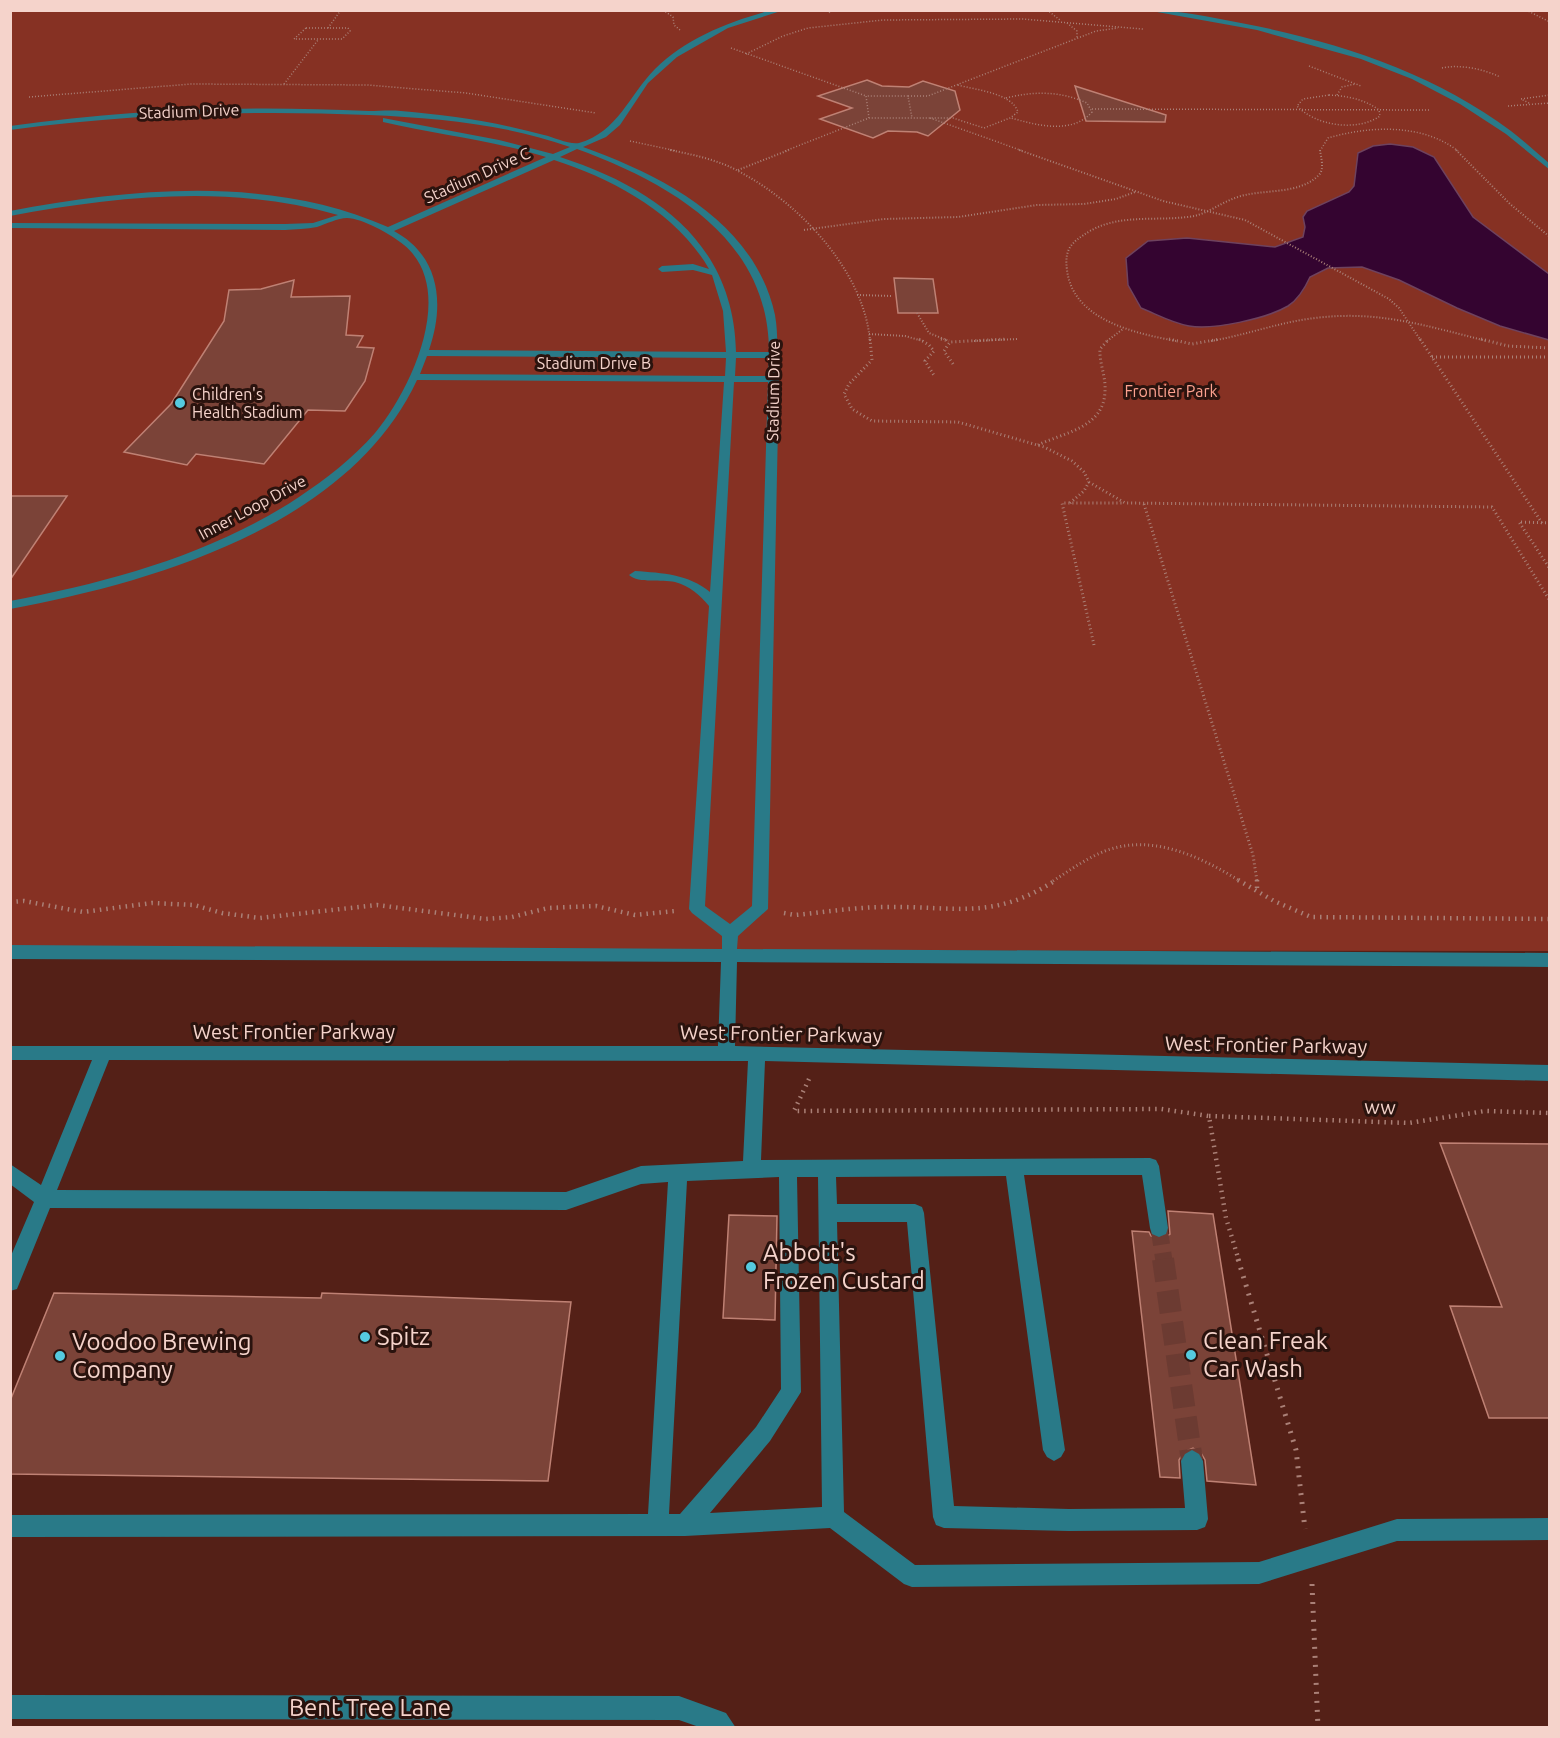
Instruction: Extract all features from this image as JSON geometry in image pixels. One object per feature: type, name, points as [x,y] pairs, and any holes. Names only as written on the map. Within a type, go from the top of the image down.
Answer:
[{"type":"street","name":"Stadium Drive C","points":[[389,230],[603,135],[620,122],[647,81],[682,51],[727,26],[781,10]]},
{"type":"street","points":[[1149,10],[1215,20],[1278,34],[1339,51],[1397,71],[1436,88],[1488,118],[1519,140],[1550,168]]},
{"type":"street","name":"Stadium Drive","points":[[10,128],[95,116],[193,110],[295,109],[368,113],[399,112],[480,123],[536,135],[611,159],[670,189],[694,205],[730,237],[752,267],[768,302],[773,322],[774,379],[760,909],[730,933],[697,909],[731,337],[726,302],[714,273],[697,244],[650,205],[604,177],[554,157],[493,141],[387,120],[368,113]]},
{"type":"street","name":"Inner Loop Drive","points":[[10,214],[56,205],[124,197],[200,195],[280,200],[349,215],[389,230],[405,242],[422,260],[433,286],[434,315],[414,377],[396,410],[378,436],[360,454],[313,492],[280,512],[203,551],[164,566],[74,593],[10,605]]},
{"type":"street","points":[[10,225],[285,227],[313,225],[349,215]]},
{"type":"street","points":[[662,269],[693,267],[714,273]]},
{"type":"street","name":"Stadium Drive B","points":[[423,353],[774,355]]},
{"type":"street","name":"Stadium Drive B","points":[[414,377],[774,379]]},
{"type":"street","points":[[635,575],[685,580],[705,591],[715,604]]},
{"type":"street","points":[[726,1053],[730,933]]},
{"type":"street","points":[[10,952],[1550,960]]},
{"type":"street","name":"West Frontier Parkway","points":[[10,1053],[726,1053],[1550,1072]]},
{"type":"street","points":[[10,1282],[104,1053]]},
{"type":"street","points":[[752,1169],[757,1054]]},
{"type":"street","points":[[1014,1166],[1054,1450]]},
{"type":"street","points":[[10,1173],[44,1199],[566,1201],[641,1175],[678,1172],[752,1169],[1150,1166],[1159,1228]]},
{"type":"street","points":[[685,1525],[763,1434],[791,1392],[788,1169]]},
{"type":"street","points":[[827,1169],[832,1517]]},
{"type":"street","points":[[658,1525],[678,1172]]},
{"type":"street","points":[[829,1213],[915,1213],[944,1517],[1069,1520],[1197,1519],[1192,1461]]},
{"type":"street","points":[[10,1526],[685,1525],[832,1517],[912,1576],[1259,1573],[1397,1530],[1550,1529]]},
{"type":"street","name":"Bent Tree Lane","points":[[10,1707],[679,1708],[718,1720],[724,1728]]},
{"type":"path","points":[[328,28],[341,10]]},
{"type":"path","points":[[663,10],[674,17],[674,25],[681,30]]},
{"type":"path","points":[[827,10],[831,14]]},
{"type":"path","points":[[1047,10],[1052,16],[1076,29],[1077,38]]},
{"type":"path","points":[[1526,10],[1550,22]]},
{"type":"path","points":[[746,54],[795,32],[843,23],[943,18],[1062,21],[1146,29]]},
{"type":"path","points":[[838,19],[843,23]]},
{"type":"path","points":[[727,47],[866,96],[928,96],[1077,38],[1104,29],[1131,27]]},
{"type":"path","points":[[306,28],[348,28],[350,31],[342,39],[318,39],[294,39],[306,28]]},
{"type":"path","points":[[283,84],[318,39]]},
{"type":"path","points":[[1302,64],[1361,86]]},
{"type":"path","points":[[1438,68],[1456,65],[1468,70],[1485,70],[1500,77]]},
{"type":"path","points":[[1337,95],[1342,87],[1356,84]]},
{"type":"path","points":[[958,85],[1005,98],[1018,109],[1010,118],[970,133]]},
{"type":"path","points":[[1005,98],[1026,93],[1056,93],[1081,100],[1092,109],[1437,110]]},
{"type":"path","points":[[1298,109],[1297,104],[1303,99],[1337,95],[1363,100],[1379,110]]},
{"type":"path","points":[[1530,104],[1521,99],[1550,95]]},
{"type":"path","points":[[866,96],[869,118]]},
{"type":"path","points":[[908,96],[912,118]]},
{"type":"path","points":[[1506,106],[1550,103]]},
{"type":"path","points":[[1010,118],[1037,125],[1070,125],[1085,120],[1091,115],[1092,109]]},
{"type":"path","points":[[1298,109],[1325,122],[1363,124],[1373,129]]},
{"type":"path","points":[[1363,124],[1378,118],[1379,110]]},
{"type":"path","points":[[737,170],[869,118],[953,118],[984,128]]},
{"type":"path","points":[[930,118],[1135,192],[1245,220],[1389,299],[1399,308],[1542,523]]},
{"type":"path","points":[[1550,242],[1549,237],[1514,208],[1453,147],[1410,132],[1373,129],[1328,138],[1320,149],[1322,170],[1310,182],[1284,191],[1225,200],[1207,212],[1182,218],[1108,224],[1092,230],[1069,247],[1065,255],[1065,273],[1069,286],[1075,296],[1092,310],[1124,329],[1192,344],[1229,338],[1313,318],[1379,315],[1481,341],[1550,348]]},
{"type":"path","points":[[623,139],[688,153],[737,170],[776,196],[814,228],[844,267],[857,295],[869,334],[872,360],[847,387],[845,395],[853,411],[872,421],[958,422],[1037,445],[1072,461],[1089,482],[1125,503]]},
{"type":"path","points":[[804,230],[884,219],[958,217],[1037,205],[1084,204],[1116,199],[1135,192]]},
{"type":"path","points":[[857,295],[892,296]]},
{"type":"path","points":[[917,313],[926,333],[937,339],[950,342],[1017,339]]},
{"type":"path","points":[[1037,445],[1079,431],[1095,418],[1105,391],[1100,349],[1111,337],[1124,329]]},
{"type":"path","points":[[869,334],[908,337],[926,343],[934,351],[925,361],[935,377]]},
{"type":"path","points":[[926,343],[937,339]]},
{"type":"path","points":[[950,342],[944,351],[953,364]]},
{"type":"path","points":[[1432,357],[1550,357]]},
{"type":"path","points":[[1070,503],[1084,491],[1089,482]]},
{"type":"path","points":[[1094,645],[1062,503],[1492,507],[1550,601]]},
{"type":"path","points":[[1144,504],[1253,855],[1257,891]]},
{"type":"path","points":[[1550,523],[1519,522],[1550,569]]},
{"type":"path","name":"ww","points":[[819,1056],[794,1111],[1161,1109],[1209,1116],[1409,1123],[1485,1111],[1550,1113]]},
{"type":"path","points":[[1209,1116],[1226,1218],[1296,1450],[1309,1556],[1318,1728]]},
{"type":"green space","name":"Frontier Park","points":[[11,11],[1549,11],[1549,951],[11,950]]},
{"type":"shaded area","points":[[1390,144],[1413,147],[1434,157],[1473,217],[1549,274],[1549,340],[1500,326],[1399,280],[1362,267],[1328,268],[1310,277],[1301,293],[1288,306],[1267,315],[1239,322],[1212,326],[1189,326],[1170,321],[1141,308],[1128,285],[1126,258],[1148,241],[1187,238],[1275,247],[1303,237],[1305,227],[1303,217],[1307,211],[1349,192],[1354,186],[1358,153],[1373,146]]},
{"type":"building","points":[[867,80],[882,86],[909,87],[923,81],[955,91],[960,110],[928,136],[917,132],[888,131],[873,138],[820,119],[852,108],[818,96]]},
{"type":"building","points":[[1075,86],[1166,115],[1165,122],[1086,121]]},
{"type":"building","points":[[894,278],[933,279],[938,313],[898,313]]},
{"type":"building","points":[[294,280],[291,297],[350,296],[346,335],[363,336],[357,347],[374,348],[365,381],[345,411],[308,410],[264,464],[196,454],[187,465],[124,452],[171,404],[224,321],[229,290],[261,289]]},
{"type":"building","points":[[10,496],[67,496],[10,580]]},
{"type":"building","points":[[1440,1143],[1550,1144],[1550,1418],[1489,1418],[1450,1306],[1502,1307]]},
{"type":"building","name":"Clean Freak Car Wash","points":[[1168,1211],[1213,1214],[1256,1485],[1207,1481],[1205,1460],[1201,1453],[1193,1448],[1184,1452],[1179,1460],[1180,1478],[1160,1477],[1132,1231],[1149,1232],[1151,1236],[1158,1239],[1167,1236],[1170,1234]]},
{"type":"building","name":"Abbott's Frozen Custard","points":[[729,1215],[777,1216],[775,1320],[723,1318]]},
{"type":"building","points":[[54,1293],[321,1298],[322,1293],[571,1302],[548,1481],[10,1474],[10,1401]]},
{"type":"tunnel","points":[[1159,1228],[1164,1261]]},
{"type":"tunnel","points":[[1163,1259],[1192,1461]]},
{"type":"place","name":"Children's Health Stadium","points":[[180,403]]},
{"type":"place","name":"Abbott's Frozen Custard","points":[[751,1267]]},
{"type":"place","name":"Spitz","points":[[365,1337]]},
{"type":"place","name":"Clean Freak Car Wash","points":[[1191,1355]]},
{"type":"place","name":"Voodoo Brewing Company","points":[[60,1356]]}]
